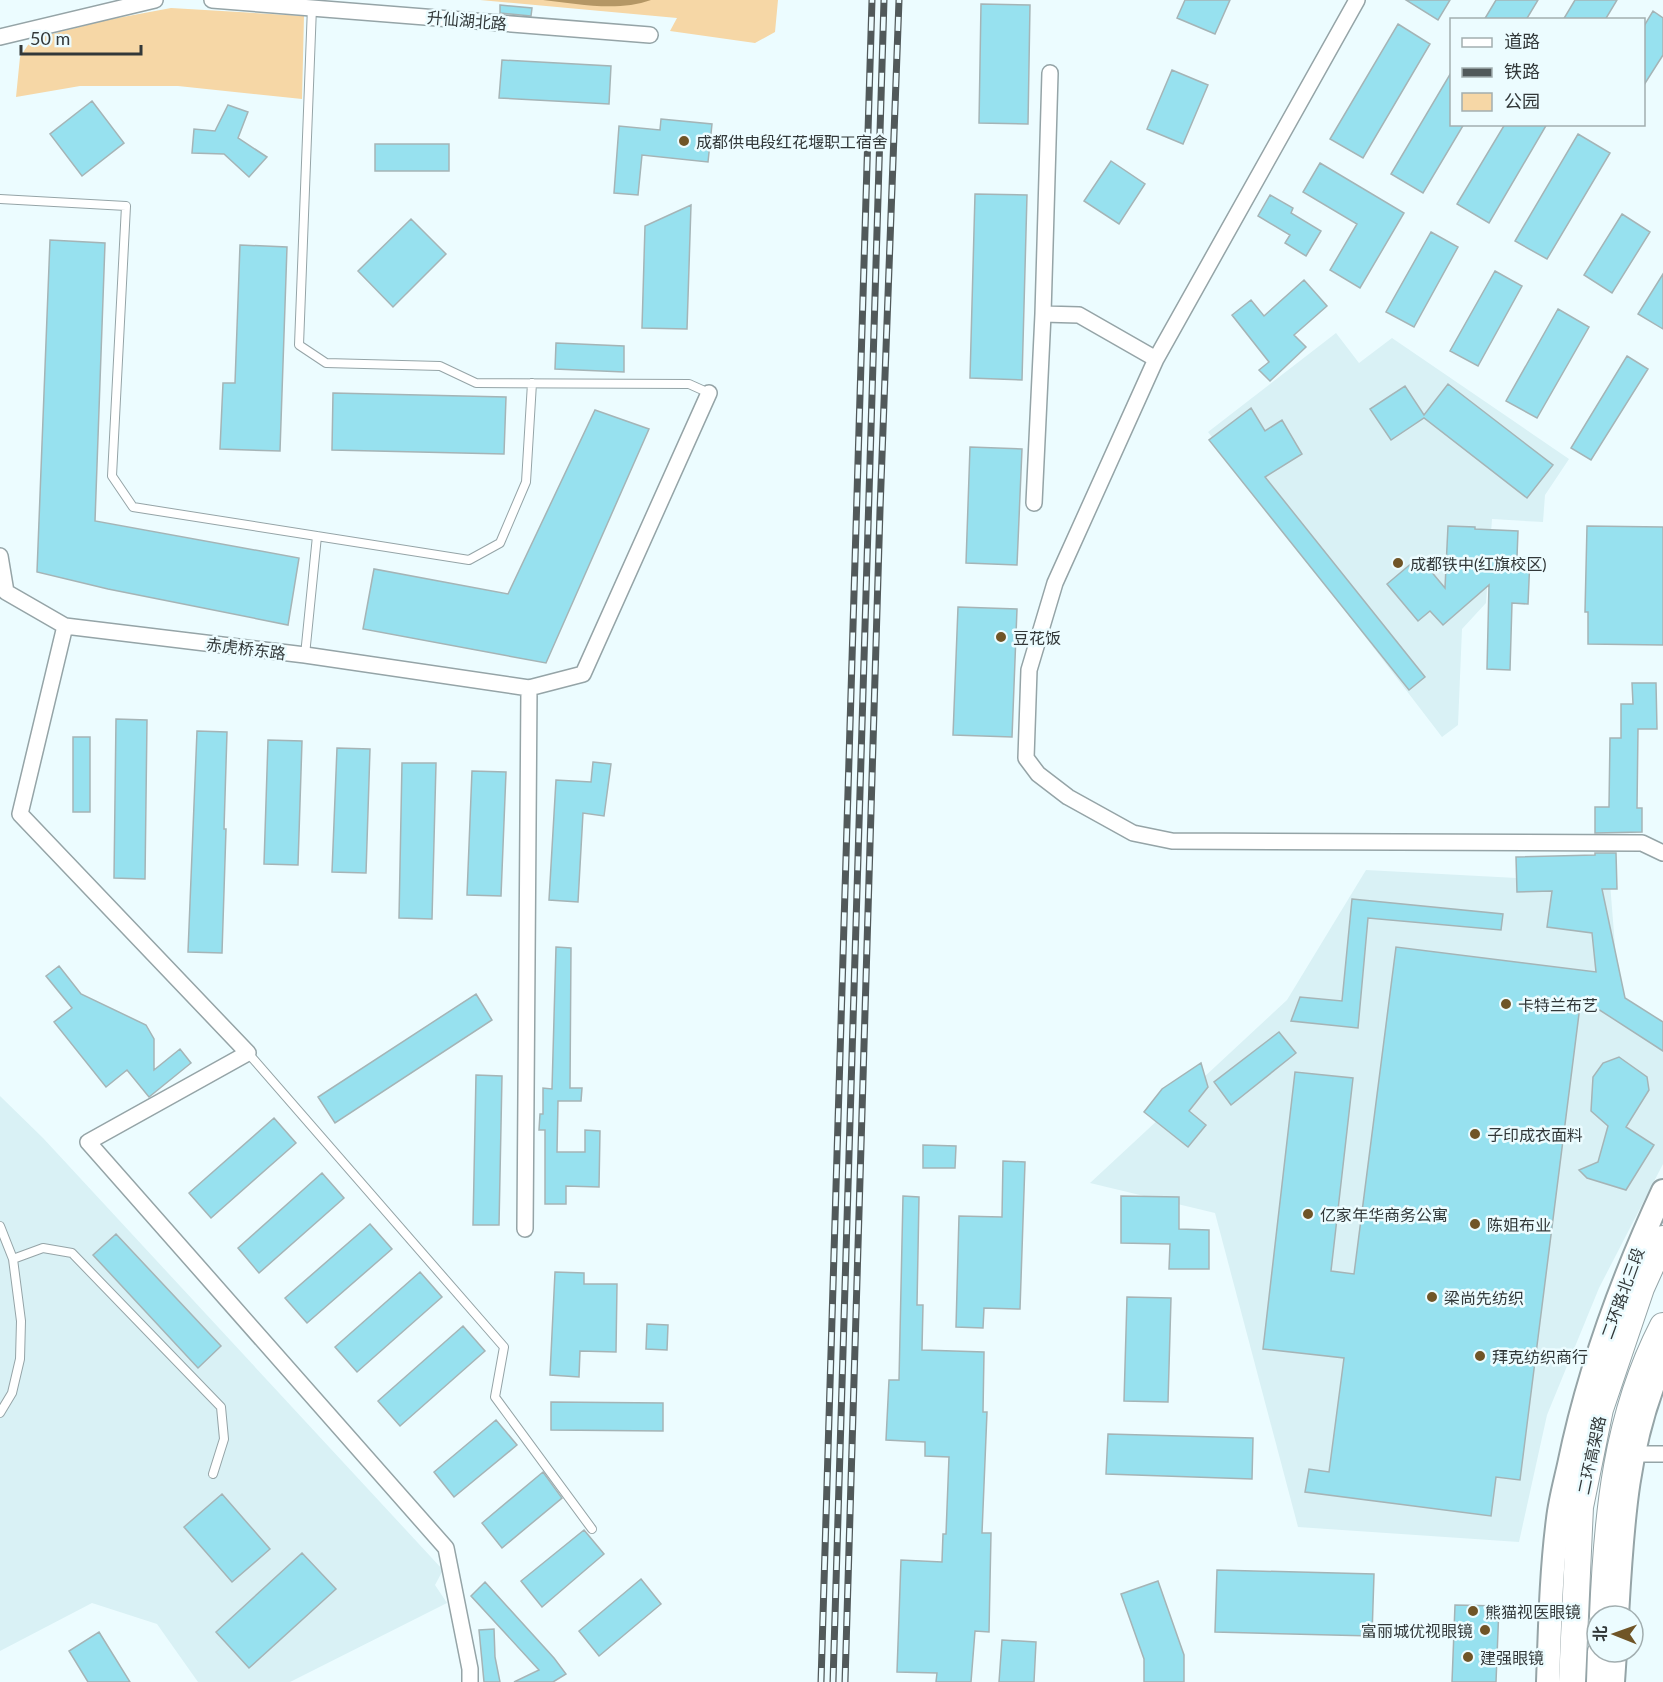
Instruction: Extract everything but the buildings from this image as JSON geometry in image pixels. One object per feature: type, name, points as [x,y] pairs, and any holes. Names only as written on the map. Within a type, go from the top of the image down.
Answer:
[{"type":"highway","name":"二环高架路","points":[[1572,1682],[1580,1508],[1600,1409],[1641,1288],[1659,1247],[1663,1227]]},
{"type":"highway","name":"二环高架路","points":[[1604,1604],[1606,1552],[1620,1445],[1634,1392],[1663,1326]]},
{"type":"highway","points":[[1600,1682],[1601,1664]]},
{"type":"main road","name":"二环路北三段","points":[[1548,1682],[1551,1586],[1558,1517],[1573,1446],[1587,1393],[1613,1313],[1663,1191]]},
{"type":"main road","points":[[1618,1604],[1627,1487],[1632,1454],[1643,1414],[1663,1361]]},
{"type":"main road","points":[[1613,1682],[1614,1664]]},
{"type":"street","points":[[0,37],[155,0]]},
{"type":"street","name":"升仙湖北路","points":[[212,0],[650,35]]},
{"type":"street","points":[[1357,0],[1156,359],[1055,583],[1029,670],[1026,758],[1038,774],[1068,797],[1133,833],[1172,841],[1642,843],[1663,853]]},
{"type":"street","points":[[1034,503],[1043,314],[1050,73]]},
{"type":"street","points":[[1043,314],[1079,315],[1156,359]]},
{"type":"street","points":[[525,1229],[530,688],[584,674],[709,393]]},
{"type":"street","name":"赤虎桥东路","points":[[0,556],[2,582],[6,592],[65,626],[306,656],[530,688]]},
{"type":"street","points":[[65,626],[20,813],[248,1053],[88,1142],[446,1548],[470,1669],[470,1682]]},
{"type":"street","points":[[1632,1454],[1663,1455]]},
{"type":"lane","points":[[312,7],[299,345],[326,363],[440,366],[476,383],[689,384],[709,393]]},
{"type":"lane","points":[[0,199],[126,206],[112,476],[133,507],[469,560],[500,543],[526,482],[532,383]]},
{"type":"lane","points":[[306,656],[317,536]]},
{"type":"lane","points":[[248,1053],[504,1347],[495,1397],[592,1529]]},
{"type":"lane","points":[[0,1226],[13,1258],[21,1321],[20,1359],[12,1393],[0,1413]]},
{"type":"lane","points":[[13,1258],[42,1248],[72,1253],[221,1407],[224,1439],[213,1474]]},
{"type":"shaded area","points":[[543,0],[651,0],[625,6],[612,6]]},
{"type":"shaded area","name":"成都铁中(红旗校区)","points":[[1336,333],[1359,363],[1392,338],[1569,459],[1545,495],[1543,522],[1492,519],[1486,603],[1462,629],[1458,725],[1442,737],[1208,432]]},
{"type":"shaded area","points":[[1366,870],[1610,883],[1620,1009],[1663,1042],[1663,1164],[1599,1288],[1547,1415],[1519,1542],[1298,1527],[1215,1213],[1090,1183],[1287,1000]]},
{"type":"shaded area","points":[[0,1096],[43,1138],[443,1570],[435,1585],[447,1603],[290,1682],[198,1682],[157,1624],[92,1603],[0,1651]]},
{"type":"green space","points":[[480,0],[778,0],[775,32],[755,43],[670,31],[677,18]]},
{"type":"green space","points":[[171,8],[304,16],[302,99],[178,86],[80,86],[16,97],[20,57],[32,39],[107,20]]},
{"type":"railway","points":[[821,1682],[872,0]]},
{"type":"railway","points":[[833,1682],[884,0]]},
{"type":"railway","points":[[845,1682],[880,510],[899,0]]},
{"type":"place","name":"成都供电段红花堰职工宿舍","points":[[684,141]]},
{"type":"place","name":"成都铁中(红旗校区)","points":[[1398,563]]},
{"type":"place","name":"豆花饭","points":[[1001,637]]},
{"type":"place","name":"卡特兰布艺","points":[[1506,1004]]},
{"type":"place","name":"子印成衣面料","points":[[1475,1134]]},
{"type":"place","name":"亿家年华商务公寓","points":[[1308,1214]]},
{"type":"place","name":"陈姐布业","points":[[1475,1224]]},
{"type":"place","name":"梁尚先纺织","points":[[1432,1297]]},
{"type":"place","name":"拜克纺织商行","points":[[1480,1356]]},
{"type":"place","name":"熊猫视医眼镜","points":[[1473,1611]]},
{"type":"place","name":"富丽城优视眼镜","points":[[1485,1630]]},
{"type":"place","name":"建强眼镜","points":[[1468,1657]]}]
